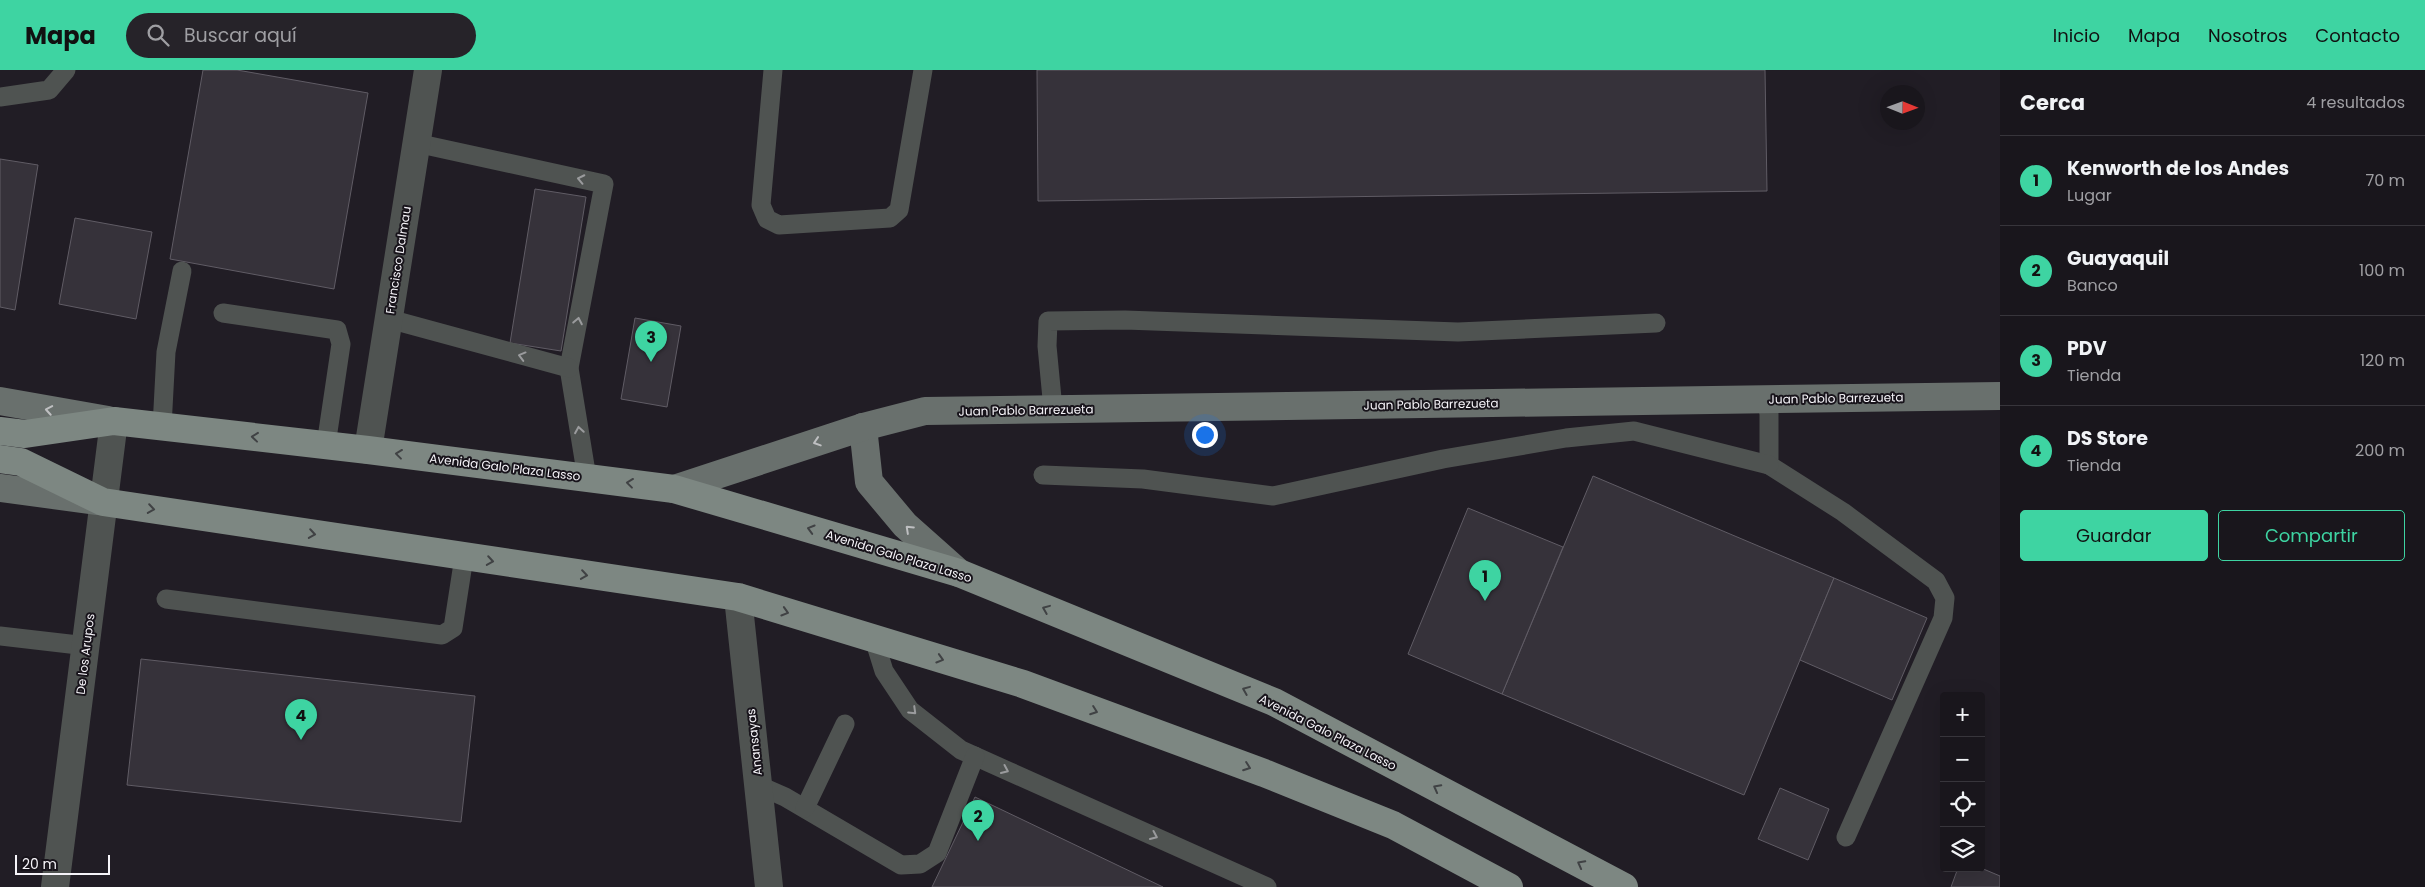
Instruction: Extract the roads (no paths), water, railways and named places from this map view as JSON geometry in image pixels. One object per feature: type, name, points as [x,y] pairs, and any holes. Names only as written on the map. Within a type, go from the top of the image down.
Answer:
[{"type":"main road","name":"Juan Pablo Barrezueta","points":[[674,489],[864,427],[925,411],[2000,396]]},
{"type":"main road","name":"Avenida Galo Plaza Lasso","points":[[0,401],[114,421],[368,450],[674,489],[959,573],[1274,702],[1624,887]]},
{"type":"main road","name":"Avenida Galo Plaza Lasso","points":[[0,431],[25,434],[114,421]]},
{"type":"main road","points":[[864,427],[869,482],[905,525],[959,573]]},
{"type":"main road","points":[[0,459],[21,462],[103,502]]},
{"type":"main road","points":[[0,488],[738,598],[1023,684],[1264,773],[1393,825],[1509,887]]},
{"type":"street","name":"Francisco Dalmau","points":[[368,450],[428,70]]},
{"type":"street","name":"De los Arupos","points":[[55,887],[114,421]]},
{"type":"street","name":"Anansayas","points":[[738,598],[769,887]]},
{"type":"lane","points":[[0,96],[49,90],[66,70]]},
{"type":"lane","points":[[773,70],[761,205],[767,219],[779,225],[890,218],[899,210],[923,70]]},
{"type":"lane","points":[[416,143],[604,184],[569,368],[587,478]]},
{"type":"lane","points":[[162,427],[166,352],[182,271]]},
{"type":"lane","points":[[223,313],[337,330],[341,344],[326,445]]},
{"type":"lane","points":[[389,319],[569,368]]},
{"type":"lane","points":[[1053,409],[1047,346],[1048,321],[1125,320],[1458,332],[1656,323]]},
{"type":"lane","points":[[1766,399],[1769,414],[1769,465]]},
{"type":"lane","points":[[1043,475],[1143,479],[1273,496],[1443,459],[1566,438],[1634,431],[1769,465],[1843,512],[1936,581],[1945,598],[1943,618],[1846,837]]},
{"type":"lane","points":[[166,599],[442,635],[453,628],[464,557]]},
{"type":"lane","points":[[0,636],[86,646]]},
{"type":"lane","points":[[874,639],[884,671],[910,710],[961,750],[1267,887]]},
{"type":"lane","points":[[805,808],[844,724]]},
{"type":"lane","points":[[758,785],[805,808],[901,865],[920,864],[937,853],[974,756]]},
{"type":"place","name":"PDV","points":[[651,362]]},
{"type":"place","name":"Kenworth de los Andes","points":[[1485,601]]},
{"type":"place","name":"DS Store","points":[[301,740]]},
{"type":"place","name":"Guayaquil","points":[[978,841]]}]
